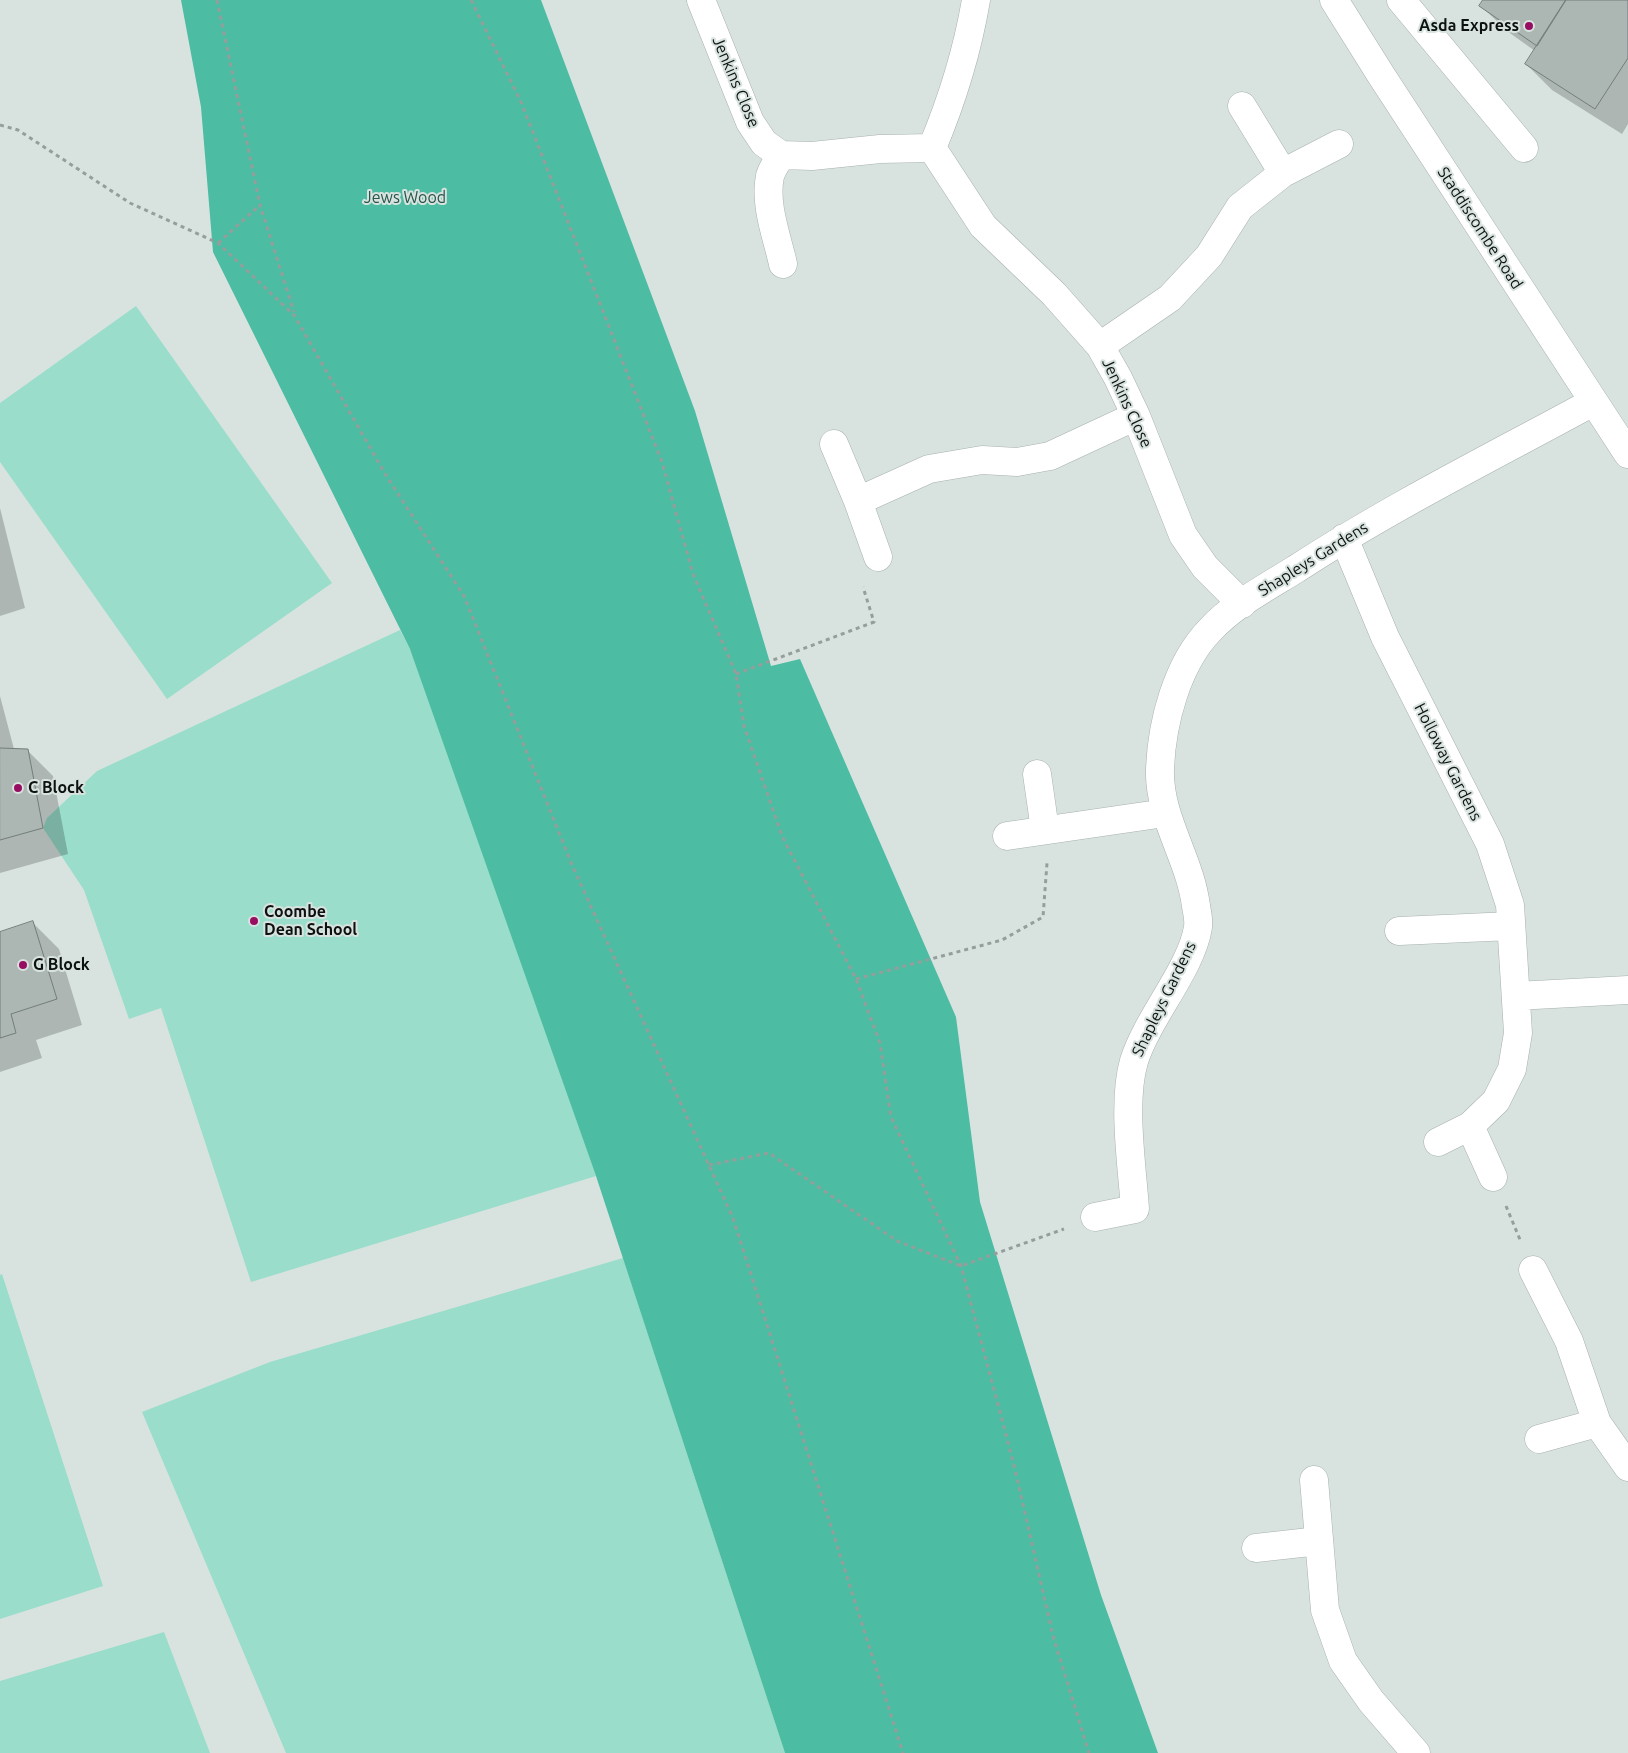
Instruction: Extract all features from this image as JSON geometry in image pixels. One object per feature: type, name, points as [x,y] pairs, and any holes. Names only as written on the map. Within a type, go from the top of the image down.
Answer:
[{"type":"street","name":"Jenkins Close","points":[[701,0],[750,122],[764,143],[781,155]]},
{"type":"street","points":[[783,264],[770,209],[768,187],[771,174],[781,155],[812,156],[880,149],[932,148],[952,100],[967,48],[976,0]]},
{"type":"street","name":"Staddiscombe Road","points":[[1335,0],[1381,75],[1628,454]]},
{"type":"street","points":[[1401,0],[1524,148]]},
{"type":"street","points":[[1242,106],[1283,173]]},
{"type":"street","points":[[1100,346],[1170,298],[1209,256],[1240,208],[1283,173],[1339,144]]},
{"type":"street","name":"Jenkins Close","points":[[932,148],[983,226],[1054,294],[1100,346],[1136,416],[1183,535],[1205,567],[1242,604]]},
{"type":"street","name":"Shapleys Gardens","points":[[1095,1217],[1135,1209],[1128,1099],[1134,1062],[1148,1028],[1188,956],[1198,926],[1193,884],[1165,813],[1160,769],[1166,718],[1181,672],[1209,631],[1242,604],[1344,538],[1593,402]]},
{"type":"street","points":[[858,501],[929,469],[982,460],[1017,462],[1050,456],[1136,416]]},
{"type":"street","points":[[834,444],[858,501],[878,557]]},
{"type":"street","name":"Holloway Gardens","points":[[1344,538],[1384,637],[1490,844],[1510,905],[1518,1033],[1512,1069],[1496,1101],[1470,1126],[1438,1142]]},
{"type":"street","points":[[1037,774],[1045,830]]},
{"type":"street","points":[[1007,836],[1165,813]]},
{"type":"street","points":[[1399,931],[1511,926]]},
{"type":"street","points":[[1516,996],[1628,990]]},
{"type":"street","points":[[1470,1126],[1493,1177]]},
{"type":"street","points":[[1533,1270],[1569,1341],[1597,1423],[1628,1468]]},
{"type":"street","points":[[1538,1439],[1597,1423]]},
{"type":"street","points":[[1314,1480],[1325,1610],[1343,1661],[1371,1702],[1416,1753]]},
{"type":"street","points":[[1256,1548],[1319,1541]]},
{"type":"path","points":[[217,0],[260,205],[294,315],[384,472],[464,596],[572,865],[733,1218],[902,1753]]},
{"type":"path","points":[[471,0],[521,102],[662,462],[693,574],[736,674],[744,726],[782,836],[856,979],[880,1042],[891,1117],[961,1266],[1014,1465],[1053,1636],[1089,1753]]},
{"type":"path","points":[[0,125],[18,130],[130,203],[218,244],[294,315]]},
{"type":"path","points":[[218,244],[260,205]]},
{"type":"path","points":[[736,674],[874,622],[854,560],[878,557]]},
{"type":"path","points":[[856,979],[1002,940],[1043,917],[1047,867],[1045,830]]},
{"type":"path","points":[[709,1165],[769,1153],[897,1241],[961,1266],[1095,1217]]},
{"type":"path","points":[[1493,1177],[1533,1270]]},
{"type":"green space","name":"Jews Wood","points":[[181,0],[541,0],[695,411],[771,666],[800,659],[956,1017],[980,1202],[1101,1595],[1158,1753],[785,1753],[596,1176],[410,649],[213,252],[201,107]]},
{"type":"green space","points":[[136,306],[332,583],[167,699],[0,462],[0,403]]},
{"type":"green space","points":[[400,630],[419,666],[596,1176],[251,1282],[161,1008],[129,1019],[84,890],[43,828],[47,818],[97,771]]},
{"type":"green space","points":[[623,1258],[785,1753],[286,1753],[142,1412],[270,1362]]},
{"type":"green space","points":[[2,1274],[103,1586],[0,1619],[0,1275]]},
{"type":"green space","points":[[164,1632],[210,1753],[0,1753],[0,1681]]},
{"type":"building","name":"Asda Express","points":[[1483,0],[1566,0],[1537,46],[1479,6]]},
{"type":"building","points":[[1566,0],[1628,0],[1628,58],[1595,109],[1525,64]]},
{"type":"building","name":"C Block","points":[[0,748],[28,749],[43,828],[0,840]]},
{"type":"building","name":"G Block","points":[[33,921],[57,999],[11,1014],[16,1033],[0,1038],[0,932]]},
{"type":"place","name":"Asda Express","points":[[1529,26]]},
{"type":"place","name":"C Block","points":[[18,788]]},
{"type":"place","name":"Coombe Dean School","points":[[254,921]]},
{"type":"place","name":"G Block","points":[[23,965]]}]
